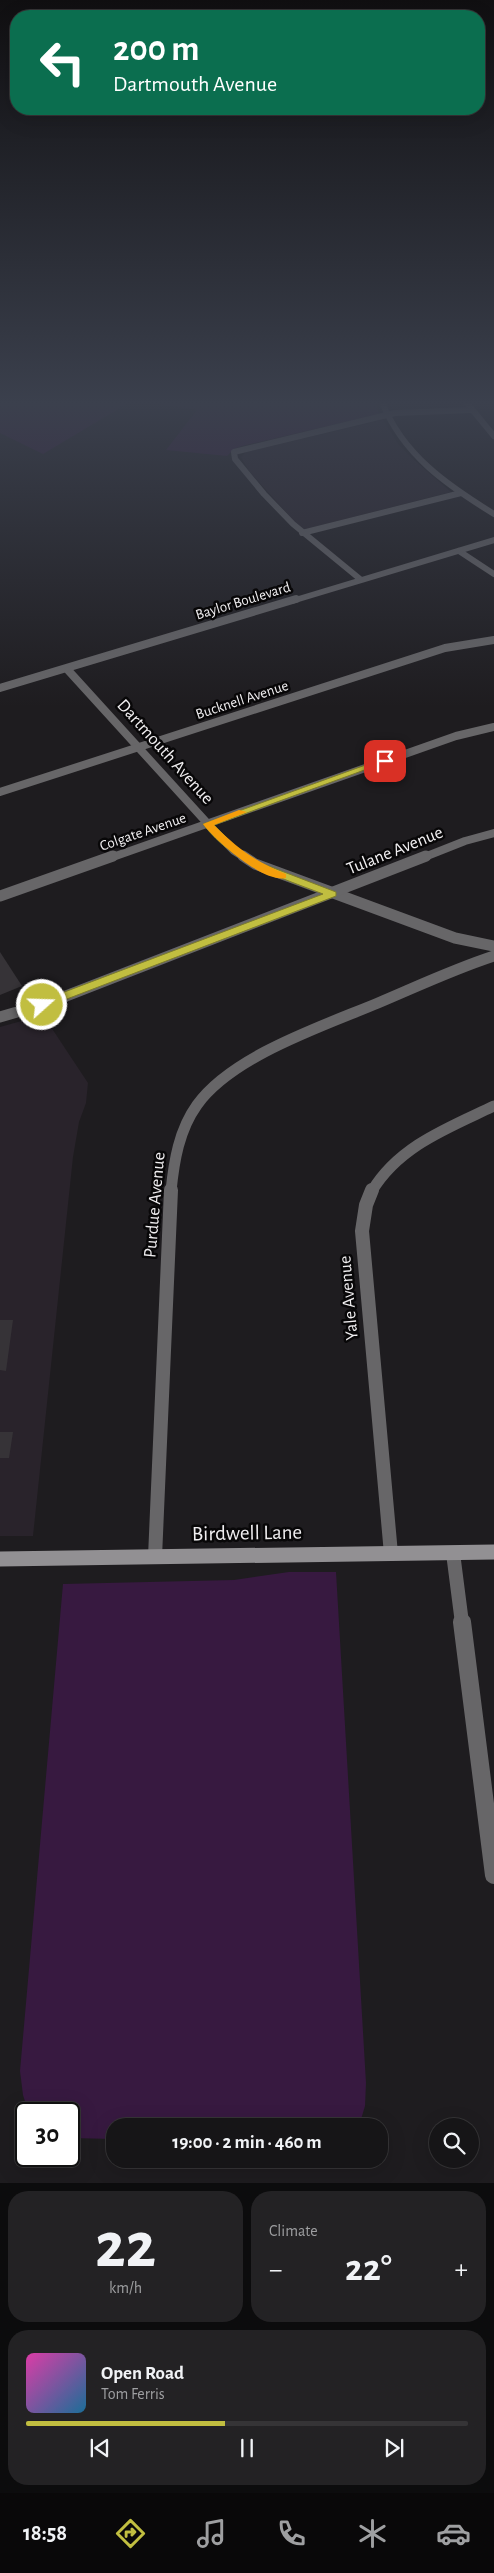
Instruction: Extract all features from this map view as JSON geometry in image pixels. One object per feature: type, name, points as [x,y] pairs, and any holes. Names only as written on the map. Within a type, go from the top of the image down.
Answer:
[{"type":"main road","name":"Birdwell Lane","points":[[0,1559],[494,1552]]},
{"type":"street","points":[[273,504],[302,533],[360,579]]},
{"type":"street","points":[[302,533],[418,504]]},
{"type":"street","points":[[478,504],[494,514]]},
{"type":"street","name":"Baylor Boulevard","points":[[0,688],[494,540]]},
{"type":"street","points":[[459,551],[494,574]]},
{"type":"street","name":"Bucknell Avenue","points":[[0,792],[445,648],[494,640]]},
{"type":"street","name":"Dartmouth Avenue","points":[[67,669],[208,824],[234,850],[255,864],[455,938],[494,946]]},
{"type":"street","name":"Colgate Avenue","points":[[0,896],[456,736],[494,727]]},
{"type":"street","name":"Tulane Avenue","points":[[0,1017],[48,1002],[333,894],[465,841],[494,833]]},
{"type":"street","name":"Purdue Avenue","points":[[155,1557],[171,1192],[175,1152],[185,1124],[199,1101],[251,1060],[443,976],[494,956]]},
{"type":"street","name":"Yale Avenue","points":[[391,1554],[362,1231],[365,1207],[372,1189],[390,1166],[415,1144],[494,1106]]},
{"type":"street","points":[[453,1553],[494,1874]]},
{"type":"shaded area","points":[[279,504],[404,504],[302,530]]},
{"type":"shaded area","points":[[43,1015],[88,1083],[86,1103],[79,1122],[73,1157],[33,1536],[0,1536],[0,1027]]},
{"type":"shaded area","points":[[289,1572],[336,1572],[366,2083],[365,2106],[361,2118],[106,2118],[106,2139],[80,2138],[80,2102],[25,2102],[20,2071],[63,1584],[234,1580]]},
{"type":"building","points":[[0,952],[22,986],[0,995]]},
{"type":"building","points":[[0,1320],[13,1320],[6,1371],[0,1370]]},
{"type":"building","points":[[0,1432],[13,1432],[9,1458],[0,1458]]},
{"type":"slow traffic","points":[[243,812],[208,824],[234,850],[255,864],[282,876]]},
{"type":"route","points":[[42,1005],[333,894],[282,876],[255,864],[234,850],[208,824],[385,761]]}]
